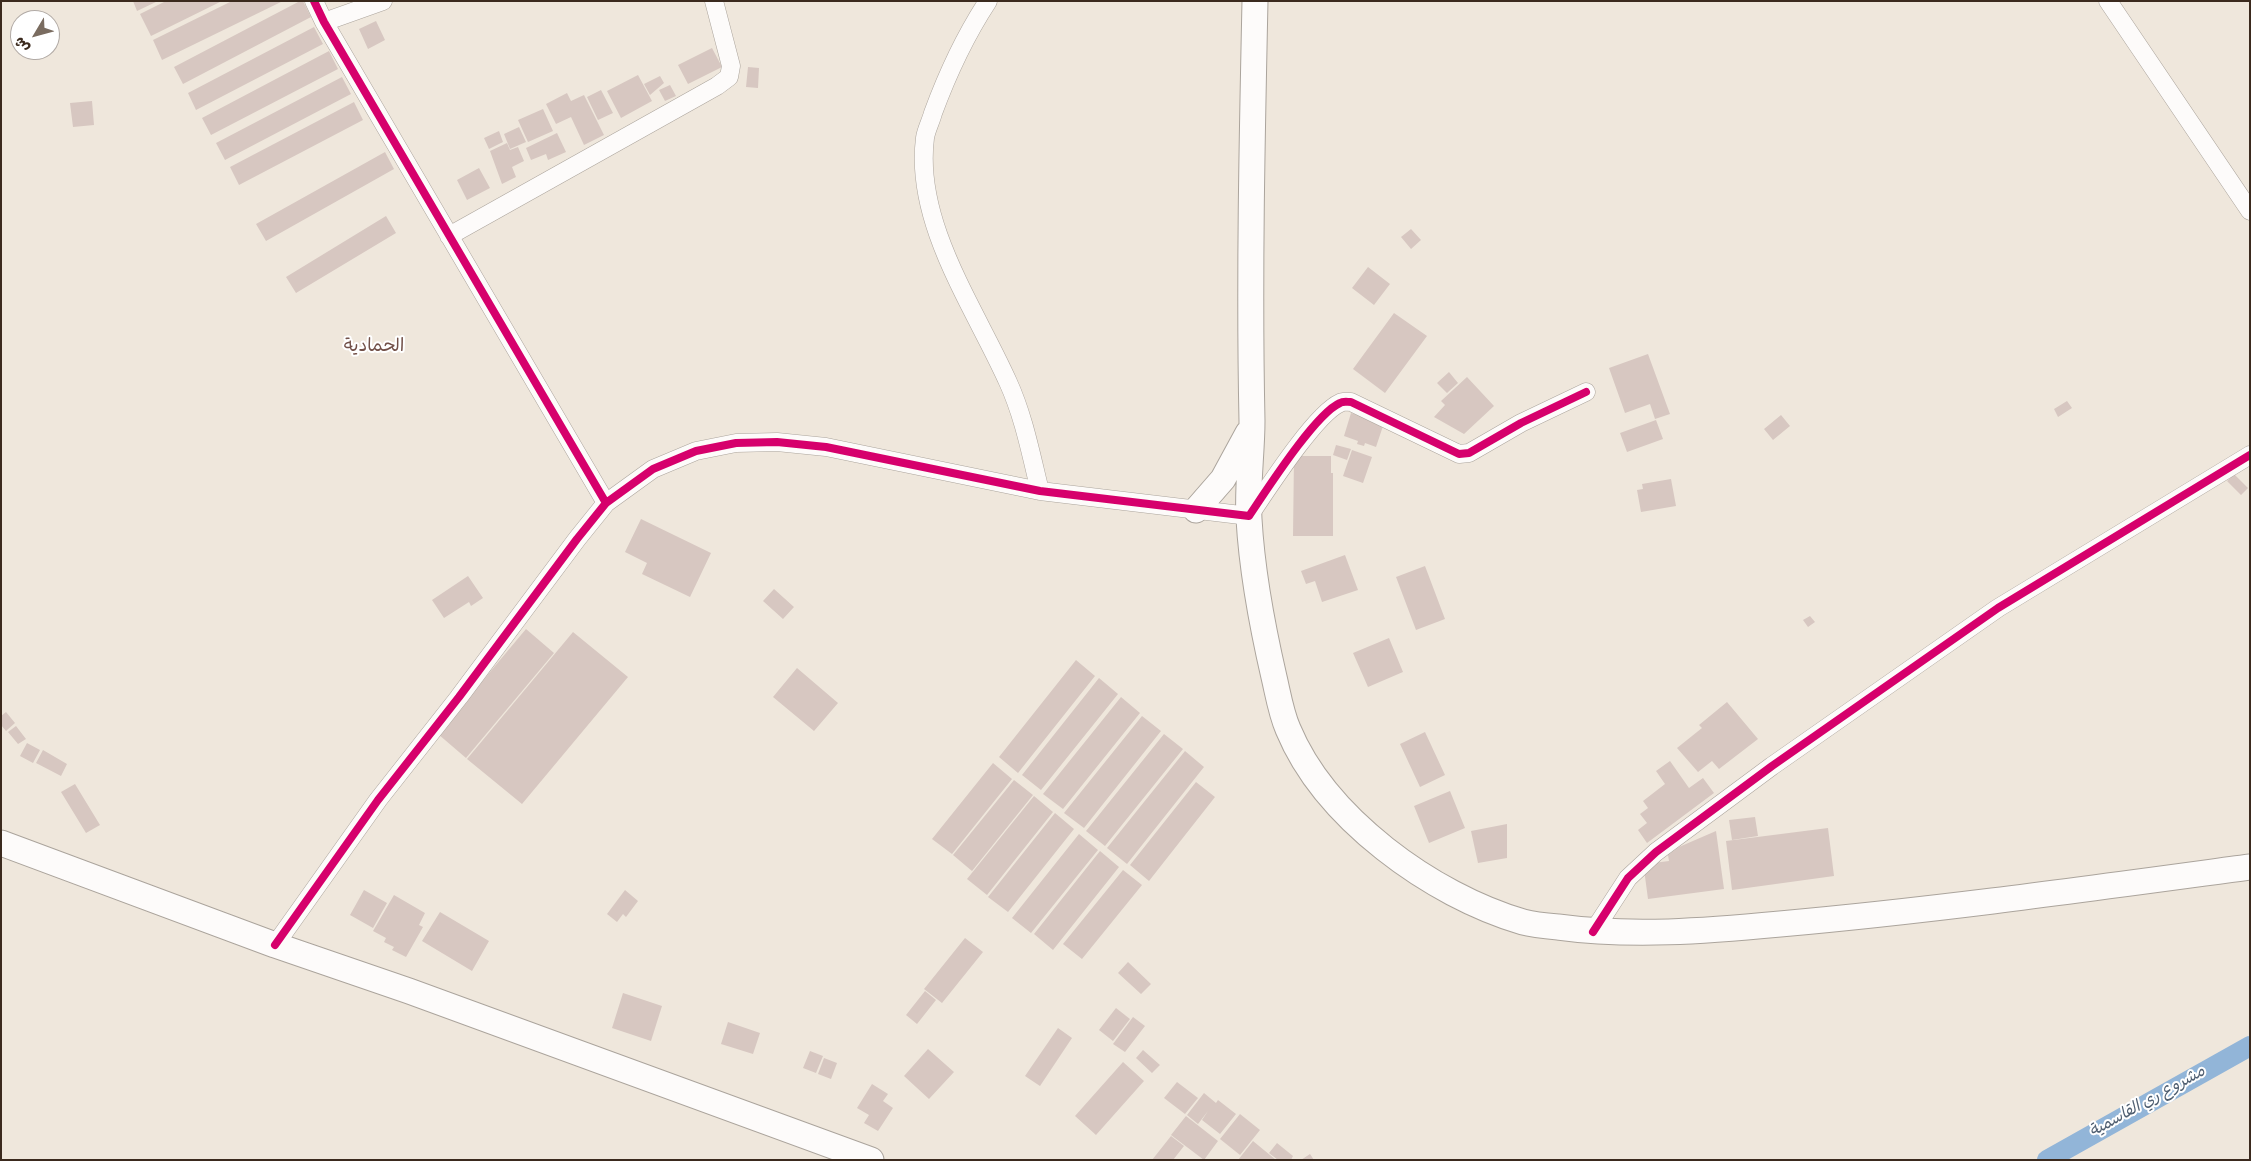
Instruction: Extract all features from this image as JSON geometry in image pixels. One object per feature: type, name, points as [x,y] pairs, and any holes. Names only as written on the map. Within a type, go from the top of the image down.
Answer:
[{"type":"main road","points":[[1255,1],[1250,301],[1252,426],[1249,516],[1258,603],[1287,727],[1312,774],[1352,819],[1397,858],[1442,888],[1487,909],[1526,923],[1593,932],[1701,931],[1808,922],[2250,867]]},
{"type":"main road","points":[[1196,510],[1223,479],[1252,426]]},
{"type":"main road","points":[[1,843],[275,945],[409,991],[838,1154],[872,1160]]},
{"type":"street","points":[[314,1],[324,22],[606,503]]},
{"type":"street","points":[[324,22],[383,1]]},
{"type":"street","points":[[449,236],[717,86],[728,77],[731,66],[714,1]]},
{"type":"street","points":[[988,1],[977,18],[942,89],[925,137],[924,171],[932,216],[951,267],[986,334],[1015,401],[1040,491]]},
{"type":"street","points":[[2108,1],[2250,211]]},
{"type":"street","points":[[275,945],[378,800],[606,503],[653,469],[696,451],[736,443],[777,442],[826,447],[1040,491],[1249,516],[1294,452],[1330,409],[1341,402],[1351,402],[1459,454],[1469,454],[1522,423],[1586,392]]},
{"type":"street","points":[[1593,932],[1628,878],[1656,852],[1764,772],[1998,608],[2250,455]]},
{"type":"building","points":[[133,1],[158,1],[137,11]]},
{"type":"building","points":[[166,1],[222,1],[151,36],[140,14]]},
{"type":"building","points":[[232,1],[283,1],[162,60],[153,40]]},
{"type":"building","points":[[303,1],[311,17],[183,84],[174,67]]},
{"type":"building","points":[[376,21],[385,40],[368,49],[359,29]]},
{"type":"building","points":[[314,27],[323,44],[196,110],[188,93]]},
{"type":"building","points":[[712,48],[722,67],[688,84],[678,65]]},
{"type":"building","points":[[329,51],[338,69],[211,135],[202,118]]},
{"type":"building","points":[[748,67],[759,68],[758,88],[746,87]]},
{"type":"building","points":[[638,75],[652,101],[621,118],[607,91]]},
{"type":"building","points":[[660,76],[664,83],[650,95],[644,84]]},
{"type":"building","points":[[342,77],[351,94],[225,160],[216,143]]},
{"type":"building","points":[[670,85],[676,96],[665,101],[659,90]]},
{"type":"building","points":[[601,90],[613,113],[598,120],[587,97]]},
{"type":"building","points":[[567,93],[571,101],[584,95],[604,135],[584,145],[571,117],[556,124],[546,104]]},
{"type":"building","points":[[92,101],[94,125],[73,127],[70,103]]},
{"type":"building","points":[[354,102],[363,120],[239,185],[230,167]]},
{"type":"building","points":[[543,109],[553,131],[528,142],[518,120]]},
{"type":"building","points":[[519,127],[526,142],[510,149],[504,134]]},
{"type":"building","points":[[499,131],[503,142],[489,149],[484,138]]},
{"type":"building","points":[[557,133],[566,152],[548,160],[546,154],[531,160],[526,148]]},
{"type":"building","points":[[507,143],[510,150],[518,147],[524,161],[512,167],[516,177],[502,184],[490,151]]},
{"type":"building","points":[[385,152],[394,169],[266,241],[256,224]]},
{"type":"building","points":[[479,168],[490,188],[467,200],[457,180]]},
{"type":"building","points":[[386,216],[396,233],[296,293],[286,277]]},
{"type":"building","points":[[1411,229],[1421,240],[1411,249],[1401,237]]},
{"type":"building","points":[[1368,267],[1390,284],[1374,305],[1352,288]]},
{"type":"building","points":[[1394,313],[1427,336],[1385,393],[1353,369]]},
{"type":"building","points":[[1648,354],[1670,414],[1655,419],[1650,404],[1625,413],[1609,368]]},
{"type":"building","points":[[1449,372],[1458,383],[1447,393],[1437,383]]},
{"type":"building","points":[[1467,377],[1494,406],[1464,434],[1434,417],[1445,405],[1441,401]]},
{"type":"building","points":[[2067,401],[2072,408],[2058,417],[2054,409]]},
{"type":"building","points":[[1351,413],[1384,423],[1376,447],[1365,443],[1364,446],[1357,444],[1358,441],[1344,436]]},
{"type":"building","points":[[1781,415],[1790,426],[1773,440],[1764,429]]},
{"type":"building","points":[[1656,420],[1663,439],[1627,452],[1620,433]]},
{"type":"building","points":[[1336,445],[1351,449],[1347,460],[1333,455]]},
{"type":"building","points":[[1352,450],[1372,457],[1363,483],[1343,476]]},
{"type":"building","points":[[1294,456],[1331,456],[1331,473],[1333,473],[1333,536],[1293,536]]},
{"type":"building","points":[[2234,474],[2248,488],[2241,495],[2227,481]]},
{"type":"building","points":[[1671,479],[1676,506],[1641,512],[1637,490],[1643,489],[1642,484]]},
{"type":"building","points":[[641,519],[711,553],[690,597],[642,574],[647,563],[625,552]]},
{"type":"building","points":[[1345,555],[1358,590],[1322,602],[1315,581],[1306,584],[1301,571]]},
{"type":"building","points":[[1425,566],[1445,619],[1416,630],[1396,577]]},
{"type":"building","points":[[468,576],[483,598],[471,606],[469,602],[444,618],[432,600]]},
{"type":"building","points":[[774,589],[794,607],[783,619],[763,601]]},
{"type":"building","points":[[1810,616],[1815,622],[1808,627],[1803,620]]},
{"type":"building","points":[[526,629],[554,653],[466,758],[438,734]]},
{"type":"building","points":[[573,632],[628,677],[522,804],[467,759]]},
{"type":"building","points":[[1389,638],[1403,672],[1368,687],[1353,653]]},
{"type":"building","points":[[1076,660],[1095,676],[1018,773],[999,757]]},
{"type":"building","points":[[797,668],[838,703],[814,731],[773,697]]},
{"type":"building","points":[[1099,678],[1118,694],[1041,790],[1022,775]]},
{"type":"building","points":[[1121,697],[1140,713],[1063,809],[1043,794]]},
{"type":"building","points":[[1727,702],[1758,739],[1719,769],[1712,761],[1698,772],[1677,748],[1702,728],[1699,725]]},
{"type":"building","points":[[6,712],[15,723],[6,731],[1,725],[1,716]]},
{"type":"building","points":[[1142,716],[1161,731],[1084,828],[1064,813]]},
{"type":"building","points":[[16,726],[26,739],[18,744],[8,732]]},
{"type":"building","points":[[1425,732],[1445,775],[1420,787],[1400,744]]},
{"type":"building","points":[[1164,734],[1183,749],[1105,846],[1086,831]]},
{"type":"building","points":[[27,743],[40,750],[33,763],[20,756]]},
{"type":"building","points":[[43,750],[67,764],[61,776],[36,763]]},
{"type":"building","points":[[1185,751],[1204,767],[1127,864],[1107,848]]},
{"type":"building","points":[[1670,761],[1689,788],[1703,778],[1714,793],[1647,843],[1638,830],[1647,823],[1640,814],[1648,808],[1643,801],[1665,784],[1656,771]]},
{"type":"building","points":[[993,763],[1012,779],[952,854],[932,839]]},
{"type":"building","points":[[1014,780],[1033,795],[972,871],[953,855]]},
{"type":"building","points":[[1196,782],[1215,797],[1149,881],[1130,865]]},
{"type":"building","points":[[75,784],[100,825],[86,833],[61,792]]},
{"type":"building","points":[[1450,791],[1465,828],[1429,843],[1414,806]]},
{"type":"building","points":[[1034,796],[1053,812],[987,895],[967,879]]},
{"type":"building","points":[[1055,813],[1074,829],[1008,912],[988,897]]},
{"type":"building","points":[[1755,817],[1758,836],[1732,840],[1729,820]]},
{"type":"building","points":[[1507,824],[1507,858],[1478,863],[1471,831]]},
{"type":"building","points":[[1828,828],[1834,876],[1732,890],[1726,841]]},
{"type":"building","points":[[1716,831],[1724,889],[1648,899],[1644,869],[1653,867],[1653,863],[1669,861],[1668,855],[1679,847]]},
{"type":"building","points":[[1079,834],[1098,850],[1031,933],[1012,918]]},
{"type":"building","points":[[1100,851],[1119,867],[1053,950],[1034,934]]},
{"type":"building","points":[[1123,870],[1142,885],[1082,959],[1063,944]]},
{"type":"building","points":[[364,890],[387,903],[373,928],[350,915]]},
{"type":"building","points":[[625,890],[638,901],[626,917],[623,914],[617,922],[607,914]]},
{"type":"building","points":[[394,895],[425,913],[419,925],[423,927],[406,957],[392,950],[394,947],[384,942],[386,938],[373,931]]},
{"type":"building","points":[[440,912],[489,941],[472,971],[422,941]]},
{"type":"building","points":[[965,938],[983,952],[942,1003],[924,989]]},
{"type":"building","points":[[1128,962],[1151,984],[1141,994],[1118,973]]},
{"type":"building","points":[[925,991],[936,1000],[917,1024],[906,1015]]},
{"type":"building","points":[[623,993],[662,1006],[651,1041],[612,1028]]},
{"type":"building","points":[[1116,1008],[1130,1019],[1113,1041],[1099,1030]]},
{"type":"building","points":[[1133,1017],[1145,1026],[1125,1052],[1113,1044]]},
{"type":"building","points":[[728,1022],[760,1033],[753,1054],[721,1044]]},
{"type":"building","points":[[1058,1028],[1072,1038],[1040,1086],[1025,1076]]},
{"type":"building","points":[[928,1049],[954,1072],[929,1099],[904,1076]]},
{"type":"building","points":[[1143,1050],[1160,1065],[1152,1073],[1136,1058]]},
{"type":"building","points":[[810,1051],[823,1056],[816,1073],[803,1068]]},
{"type":"building","points":[[824,1058],[837,1063],[831,1079],[818,1074]]},
{"type":"building","points":[[1123,1062],[1144,1081],[1096,1135],[1075,1116]]},
{"type":"building","points":[[1177,1082],[1198,1098],[1185,1114],[1164,1098]]},
{"type":"building","points":[[872,1084],[888,1094],[883,1101],[893,1108],[878,1131],[864,1123],[869,1115],[857,1108]]},
{"type":"building","points":[[1204,1093],[1216,1103],[1218,1100],[1236,1114],[1220,1134],[1202,1120],[1208,1111],[1198,1124],[1187,1115]]},
{"type":"building","points":[[1240,1114],[1260,1130],[1240,1155],[1220,1139]]},
{"type":"building","points":[[1186,1116],[1218,1141],[1204,1160],[1171,1135]]},
{"type":"building","points":[[1171,1136],[1184,1146],[1173,1160],[1152,1160]]},
{"type":"building","points":[[1253,1141],[1276,1160],[1238,1160]]},
{"type":"building","points":[[1277,1143],[1293,1156],[1291,1160],[1278,1160],[1269,1153]]},
{"type":"building","points":[[1310,1154],[1314,1160],[1301,1160]]},
{"type":"waterway","name":"مشروع ري القاسمية","points":[[2047,1160],[2250,1046]]},
{"type":"cycle path","points":[[314,1],[324,22],[606,503]]},
{"type":"cycle path","points":[[275,945],[378,800],[459,697],[577,539],[606,503],[653,469],[696,451],[736,443],[777,442],[826,447],[1040,491],[1249,516],[1305,437],[1330,410],[1341,402],[1351,402],[1459,454],[1469,453],[1521,423],[1586,392]]},
{"type":"cycle path","points":[[1593,932],[1628,878],[1656,852],[1772,766],[1998,608],[2250,455]]},
{"type":"district","name":"الحمادية","points":[[374,348]]}]
